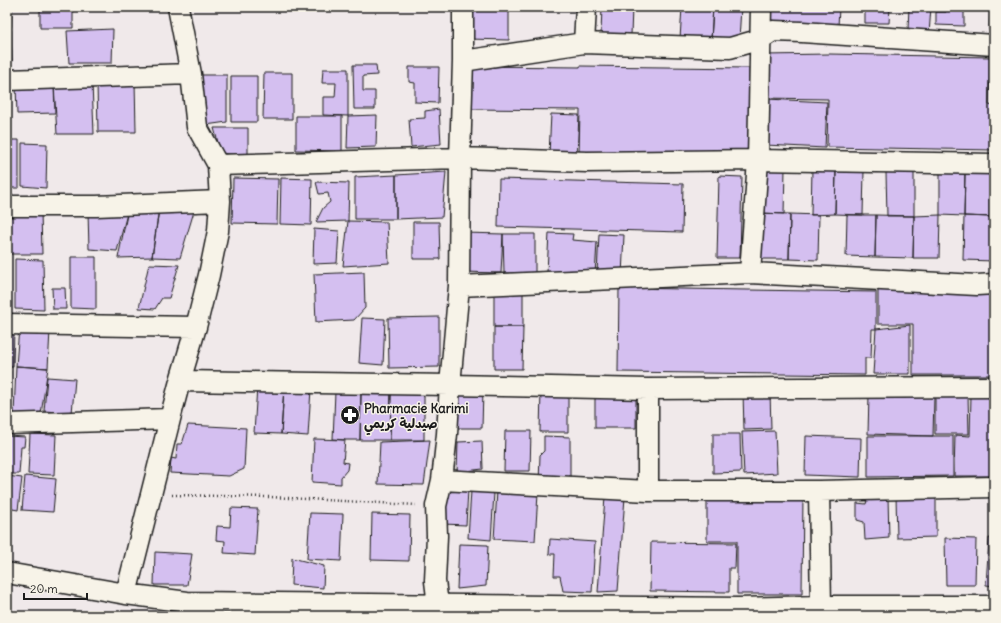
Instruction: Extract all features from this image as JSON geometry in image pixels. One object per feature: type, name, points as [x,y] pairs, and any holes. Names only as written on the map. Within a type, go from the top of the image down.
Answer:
[{"type":"street","points":[[126,594],[170,419],[196,327],[218,231],[220,201],[218,165],[197,127],[191,74],[178,7]]},
{"type":"street","points":[[441,610],[435,581],[437,536],[436,506],[442,480],[447,434],[459,286],[463,7]]},
{"type":"street","points":[[584,42],[586,7]]},
{"type":"street","points":[[750,272],[758,160],[761,7]]},
{"type":"street","points":[[463,61],[584,42],[730,48],[761,39],[774,31],[994,45]]},
{"type":"street","points":[[7,80],[191,74]]},
{"type":"street","points":[[218,165],[460,158],[587,162],[758,160],[994,164]]},
{"type":"street","points":[[7,206],[96,206],[220,201]]},
{"type":"street","points":[[459,286],[750,272],[994,284]]},
{"type":"street","points":[[7,324],[196,327]]},
{"type":"street","points":[[180,381],[648,389],[994,387]]},
{"type":"street","points":[[648,389],[648,491]]},
{"type":"street","points":[[7,424],[170,419]]},
{"type":"street","points":[[442,480],[648,491],[819,491],[994,487]]},
{"type":"street","points":[[819,491],[821,606]]},
{"type":"street","points":[[7,573],[126,594],[187,602],[441,610],[821,606],[939,611],[994,606]]},
{"type":"path","points":[[151,495],[270,497],[436,506]]},
{"type":"building","points":[[7,7],[12,7],[11,27],[7,27]]},
{"type":"building","points":[[40,7],[73,7],[73,28],[40,28]]},
{"type":"building","points":[[468,7],[509,7],[509,40],[468,39]]},
{"type":"building","points":[[602,7],[632,7],[631,35],[601,34]]},
{"type":"building","points":[[682,7],[713,7],[711,40],[680,39]]},
{"type":"building","points":[[713,7],[741,7],[739,40],[711,40]]},
{"type":"building","points":[[765,7],[839,7],[838,27],[764,24]]},
{"type":"building","points":[[865,7],[890,7],[889,23],[865,23]]},
{"type":"building","points":[[909,7],[931,7],[929,34],[908,29]]},
{"type":"building","points":[[946,7],[964,7],[964,26],[936,25],[936,12],[946,12]]},
{"type":"building","points":[[991,7],[994,7],[994,30],[989,30]]},
{"type":"building","points":[[113,29],[112,63],[69,63],[67,31]]},
{"type":"building","points":[[7,30],[11,30],[12,62],[7,63]]},
{"type":"building","points":[[829,54],[990,57],[989,105],[994,106],[994,150],[827,147],[828,99],[763,98],[765,55]]},
{"type":"building","points":[[353,65],[376,65],[377,75],[363,76],[363,91],[375,91],[375,109],[354,109]]},
{"type":"building","points":[[469,66],[749,68],[750,157],[579,155],[580,110],[467,109]]},
{"type":"building","points":[[409,67],[439,67],[438,103],[415,102],[415,83],[409,82]]},
{"type":"building","points":[[323,69],[348,69],[348,116],[323,115],[323,97],[335,97],[336,83],[322,83]]},
{"type":"building","points":[[264,73],[292,73],[292,119],[263,119]]},
{"type":"building","points":[[196,75],[227,75],[227,122],[206,125]]},
{"type":"building","points":[[231,76],[257,76],[257,122],[231,122]]},
{"type":"building","points":[[135,81],[136,132],[98,132],[97,82]]},
{"type":"building","points":[[92,83],[94,134],[57,134],[54,85]]},
{"type":"building","points":[[54,85],[55,113],[17,114],[16,86]]},
{"type":"building","points":[[767,99],[827,102],[825,148],[765,145]]},
{"type":"building","points":[[439,109],[441,144],[411,147],[409,119],[425,118],[425,111]]},
{"type":"building","points":[[551,114],[579,115],[577,156],[549,155]]},
{"type":"building","points":[[377,115],[376,147],[347,148],[348,116]]},
{"type":"building","points":[[296,116],[342,116],[342,151],[296,150]]},
{"type":"building","points":[[214,128],[248,128],[248,156],[221,153]]},
{"type":"building","points":[[7,140],[19,140],[19,188],[7,188]]},
{"type":"building","points":[[22,143],[47,144],[46,188],[22,186]]},
{"type":"building","points":[[761,168],[785,168],[784,214],[759,213]]},
{"type":"building","points":[[812,169],[836,170],[835,214],[811,215]]},
{"type":"building","points":[[836,170],[864,170],[863,215],[835,214]]},
{"type":"building","points":[[446,172],[442,217],[396,219],[396,175]]},
{"type":"building","points":[[886,172],[914,172],[914,216],[887,216]]},
{"type":"building","points":[[940,173],[965,173],[964,216],[940,215]]},
{"type":"building","points":[[965,173],[990,173],[990,217],[964,216]]},
{"type":"building","points":[[990,173],[994,173],[994,217],[990,217]]},
{"type":"building","points":[[396,175],[396,219],[355,219],[355,177]]},
{"type":"building","points":[[719,176],[742,177],[740,258],[717,258]]},
{"type":"building","points":[[233,178],[278,179],[277,224],[232,223]]},
{"type":"building","points":[[281,178],[312,179],[311,225],[280,224]]},
{"type":"building","points":[[499,179],[683,184],[682,232],[498,227]]},
{"type":"building","points":[[316,182],[349,183],[348,221],[316,222],[323,208],[330,202],[328,193],[319,194]]},
{"type":"building","points":[[195,208],[180,258],[152,257],[159,209]]},
{"type":"building","points":[[159,209],[152,257],[118,258],[128,210]]},
{"type":"building","points":[[128,210],[117,251],[89,249],[88,212]]},
{"type":"building","points":[[7,211],[41,211],[42,254],[7,254]]},
{"type":"building","points":[[759,213],[790,214],[789,259],[757,259]]},
{"type":"building","points":[[790,214],[819,215],[818,260],[789,259]]},
{"type":"building","points":[[847,215],[876,215],[875,257],[846,256]]},
{"type":"building","points":[[876,215],[914,216],[913,258],[875,257]]},
{"type":"building","points":[[940,215],[939,258],[913,258],[914,216]]},
{"type":"building","points":[[964,216],[994,217],[994,261],[963,260]]},
{"type":"building","points":[[348,221],[387,222],[389,263],[343,266]]},
{"type":"building","points":[[413,222],[439,222],[440,259],[413,259]]},
{"type":"building","points":[[314,229],[339,231],[337,263],[313,264]]},
{"type":"building","points":[[464,233],[503,234],[501,273],[462,272]]},
{"type":"building","points":[[549,233],[573,234],[572,240],[597,242],[595,275],[547,272]]},
{"type":"building","points":[[503,234],[535,234],[535,273],[504,273]]},
{"type":"building","points":[[599,234],[624,235],[622,275],[597,274]]},
{"type":"building","points":[[71,257],[96,257],[96,309],[71,308]]},
{"type":"building","points":[[15,259],[43,260],[44,310],[15,309]]},
{"type":"building","points":[[149,264],[179,265],[169,298],[162,298],[155,309],[139,308]]},
{"type":"building","points":[[364,272],[365,308],[354,320],[316,322],[314,274]]},
{"type":"building","points":[[52,288],[65,288],[66,309],[53,309]]},
{"type":"building","points":[[494,288],[523,289],[523,327],[494,327]]},
{"type":"building","points":[[619,288],[876,292],[876,329],[872,329],[871,358],[865,358],[865,375],[618,372]]},
{"type":"building","points":[[878,289],[994,290],[994,375],[913,375],[913,324],[878,324]]},
{"type":"building","points":[[439,317],[439,367],[389,368],[388,318]]},
{"type":"building","points":[[362,318],[385,319],[383,365],[359,363]]},
{"type":"building","points":[[910,325],[910,374],[873,374],[876,329]]},
{"type":"building","points":[[494,327],[523,327],[522,369],[494,369]]},
{"type":"building","points":[[19,328],[50,330],[48,368],[16,366]]},
{"type":"building","points":[[7,330],[14,330],[13,367],[7,367]]},
{"type":"building","points":[[16,366],[48,368],[41,414],[14,415]]},
{"type":"building","points":[[7,371],[10,371],[9,414],[7,414]]},
{"type":"building","points":[[47,377],[75,379],[72,413],[44,411]]},
{"type":"building","points":[[257,386],[284,387],[281,434],[254,433]]},
{"type":"building","points":[[284,387],[311,389],[308,436],[281,434]]},
{"type":"building","points":[[457,390],[483,390],[482,428],[455,428]]},
{"type":"building","points":[[541,390],[568,390],[568,432],[540,432]]},
{"type":"building","points":[[335,392],[361,393],[360,440],[333,439]]},
{"type":"building","points":[[743,392],[770,392],[771,429],[744,430]]},
{"type":"building","points":[[361,393],[391,394],[390,440],[360,440]]},
{"type":"building","points":[[636,393],[636,428],[595,428],[595,394]]},
{"type":"building","points":[[391,394],[424,395],[424,440],[390,440]]},
{"type":"building","points":[[869,395],[934,397],[933,436],[868,434]]},
{"type":"building","points":[[971,395],[994,395],[994,476],[954,476],[955,435],[970,436]]},
{"type":"building","points":[[935,396],[968,396],[969,434],[935,434]]},
{"type":"building","points":[[188,425],[246,428],[244,469],[229,476],[170,473],[171,458],[176,459],[177,444],[182,444]]},
{"type":"building","points":[[505,431],[531,431],[530,471],[504,471]]},
{"type":"building","points":[[775,431],[777,473],[744,475],[742,432]]},
{"type":"building","points":[[30,434],[56,435],[54,475],[28,474]]},
{"type":"building","points":[[713,434],[740,434],[741,472],[713,473]]},
{"type":"building","points":[[7,436],[25,437],[24,447],[21,447],[19,474],[7,474]]},
{"type":"building","points":[[544,436],[570,437],[570,477],[539,483],[540,455],[544,451]]},
{"type":"building","points":[[806,436],[861,438],[860,477],[805,475]]},
{"type":"building","points":[[868,436],[953,436],[953,476],[868,477]]},
{"type":"building","points":[[314,439],[345,440],[343,462],[348,463],[347,470],[341,477],[341,484],[312,482]]},
{"type":"building","points":[[430,440],[424,485],[378,484],[380,442]]},
{"type":"building","points":[[482,441],[483,469],[457,472],[458,442]]},
{"type":"building","points":[[7,476],[22,478],[18,510],[7,508]]},
{"type":"building","points":[[25,476],[56,479],[53,512],[22,510]]},
{"type":"building","points":[[444,489],[468,490],[466,525],[443,524]]},
{"type":"building","points":[[471,491],[494,493],[491,540],[468,538]]},
{"type":"building","points":[[497,491],[538,494],[535,541],[494,539]]},
{"type":"building","points":[[707,493],[803,493],[802,594],[737,594],[737,541],[707,541]]},
{"type":"building","points":[[936,495],[936,537],[897,538],[896,496]]},
{"type":"building","points":[[868,496],[888,497],[889,538],[865,540],[864,522],[857,520],[857,503],[866,504]]},
{"type":"building","points":[[605,497],[625,497],[618,591],[598,592]]},
{"type":"building","points":[[231,508],[258,509],[255,555],[224,553],[225,541],[216,540],[217,526],[230,527]]},
{"type":"building","points":[[310,513],[343,514],[341,561],[307,559]]},
{"type":"building","points":[[372,514],[410,515],[409,561],[371,560]]},
{"type":"building","points":[[945,538],[976,539],[975,585],[946,585]]},
{"type":"building","points":[[989,538],[994,539],[994,586],[986,585]]},
{"type":"building","points":[[550,539],[595,542],[592,592],[563,591],[560,576],[554,576],[555,554],[549,554]]},
{"type":"building","points":[[651,542],[736,543],[735,568],[729,568],[729,592],[650,591]]},
{"type":"building","points":[[459,544],[488,545],[486,586],[457,589]]},
{"type":"building","points":[[155,552],[192,554],[187,585],[154,585]]},
{"type":"building","points":[[292,558],[324,566],[323,588],[291,585]]},
{"type":"place","name":"Pharmacie Karimi صيدلية كريمي","points":[[350,415]]}]
